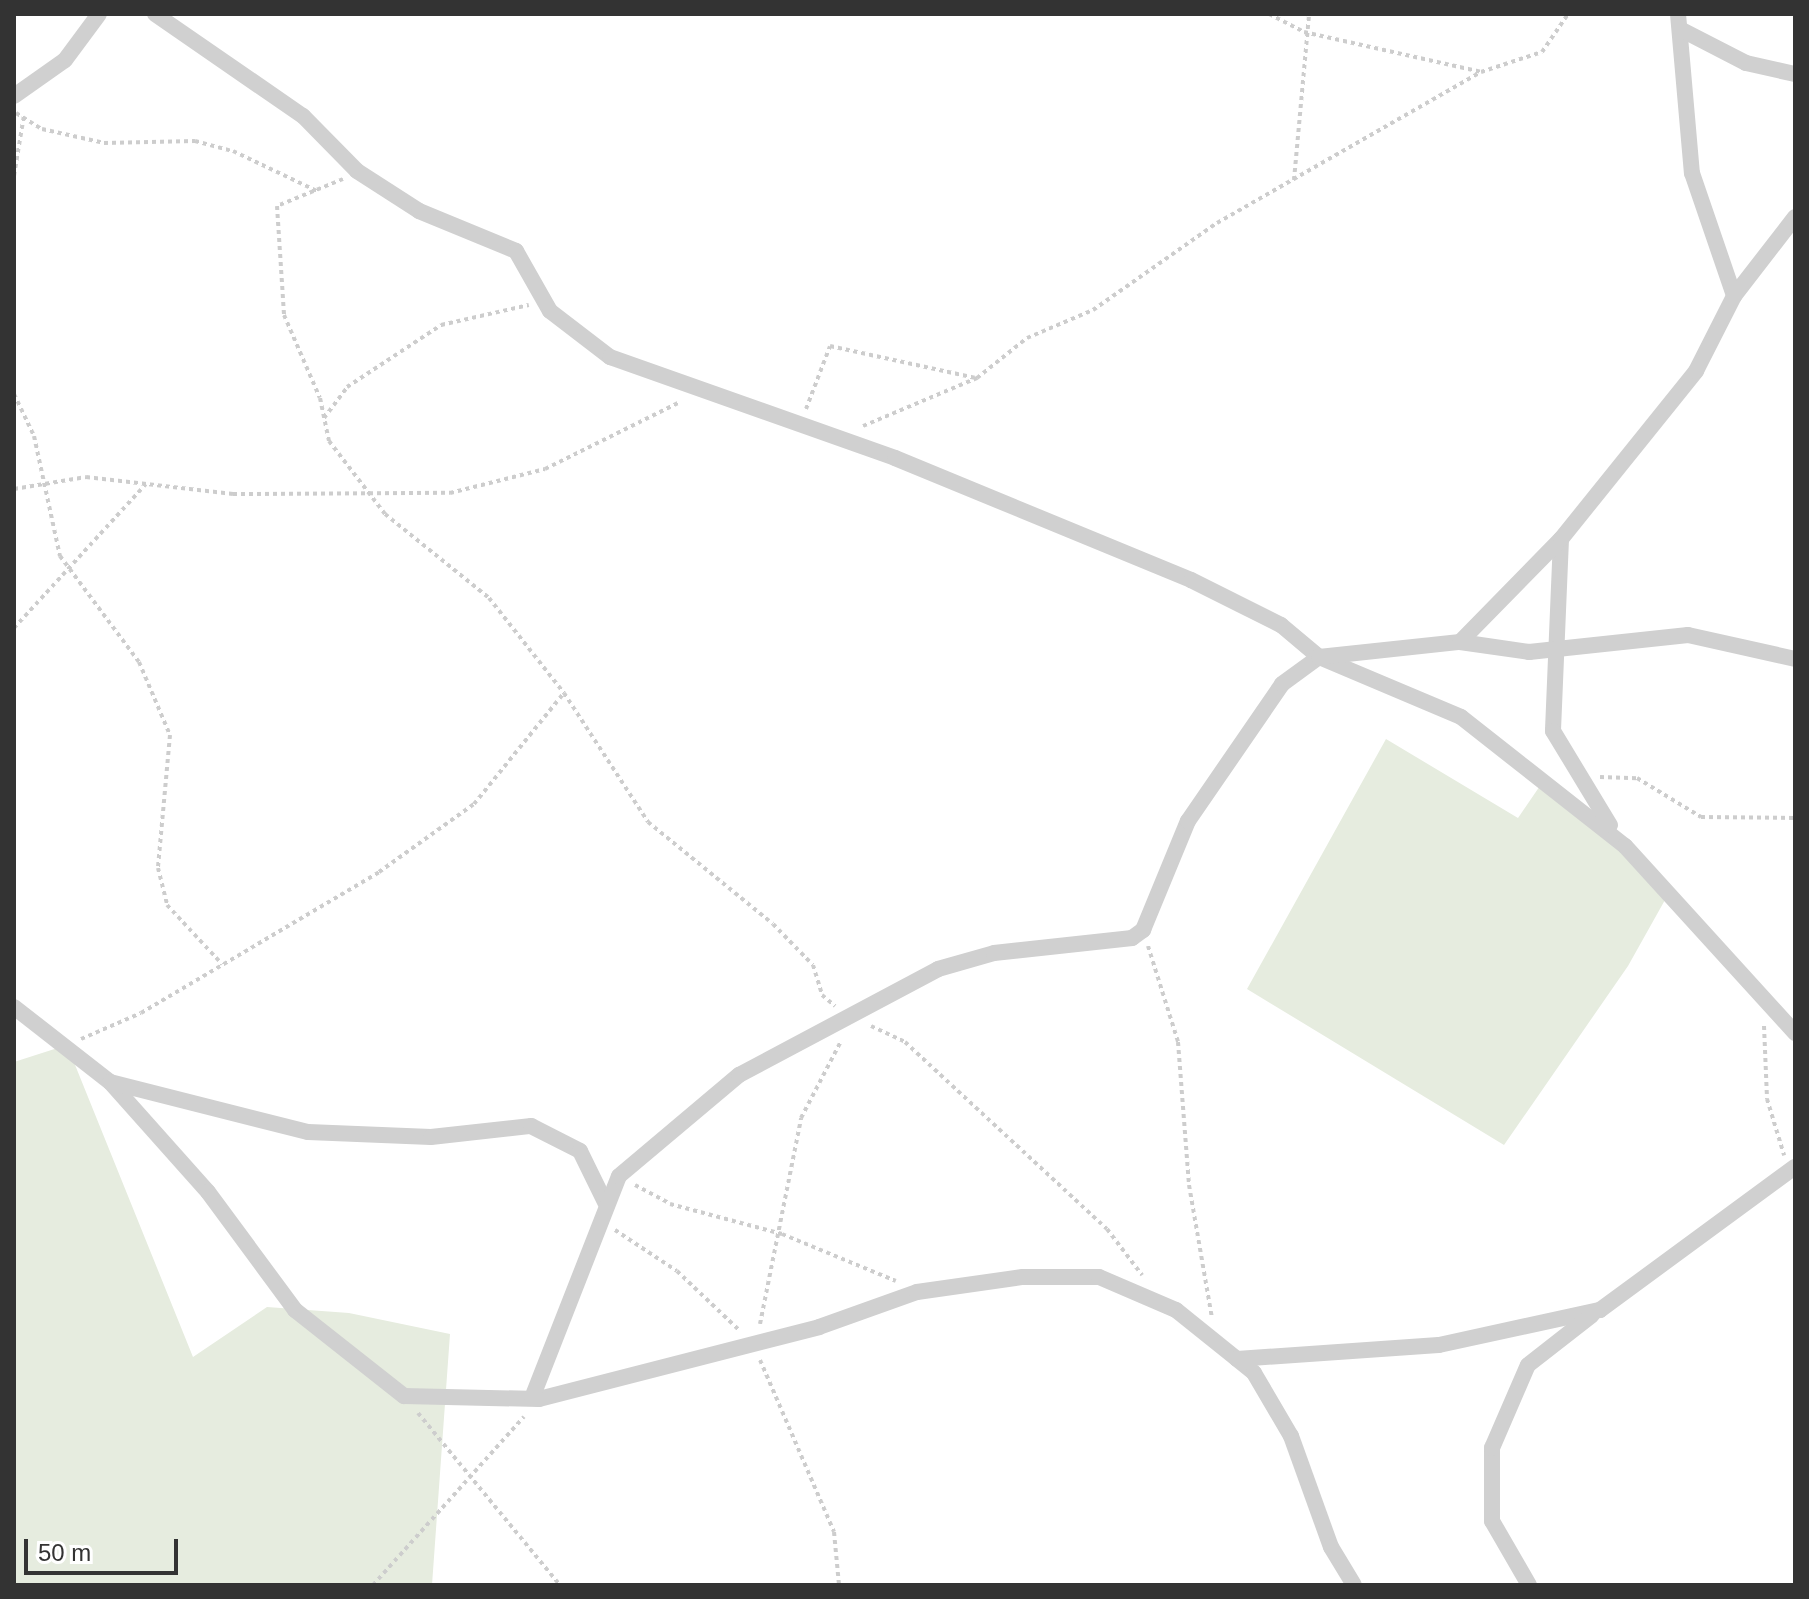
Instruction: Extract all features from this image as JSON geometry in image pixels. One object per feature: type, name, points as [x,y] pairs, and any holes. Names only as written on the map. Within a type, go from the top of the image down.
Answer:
[{"type":"street","points":[[14,96],[33,86],[83,43],[99,14]]},
{"type":"street","points":[[155,14],[303,116],[357,171],[419,211],[516,251],[544,303],[610,357],[831,437],[1202,585],[1281,625],[1319,657],[1461,717],[1625,846]]},
{"type":"street","points":[[1679,21],[1746,63],[1795,74]]},
{"type":"street","points":[[1679,21],[1692,173],[1734,296]]},
{"type":"street","points":[[1460,642],[1561,539],[1696,371],[1734,296],[1795,217]]},
{"type":"street","points":[[1561,539],[1553,731],[1577,777],[1625,846],[1731,959],[1762,1002],[1795,1033]]},
{"type":"street","points":[[532,1398],[605,1202],[619,1176],[739,1075],[938,969],[994,953],[1132,938],[1143,930],[1204,795],[1282,684],[1319,657],[1460,642],[1484,650],[1555,648],[1688,635],[1795,659]]},
{"type":"street","points":[[14,1007],[67,1045],[110,1082],[208,1192],[295,1310],[404,1396],[532,1398],[756,1344],[917,1292],[1082,1274],[1160,1300],[1254,1373],[1291,1436],[1331,1547],[1354,1585]]},
{"type":"street","points":[[110,1082],[308,1132],[431,1137],[531,1126],[580,1151],[605,1202]]},
{"type":"street","points":[[1529,1585],[1492,1521],[1492,1448],[1528,1365],[1792,1169]]},
{"type":"street","points":[[1237,1359],[1439,1345],[1600,1310]]},
{"type":"path","points":[[1269,14],[1304,32],[1481,72]]},
{"type":"path","points":[[1294,180],[1304,32],[1309,14]]},
{"type":"path","points":[[831,437],[977,378],[1027,338],[1093,310],[1294,180],[1481,72],[1542,52],[1568,14]]},
{"type":"path","points":[[14,176],[23,117],[33,86]]},
{"type":"path","points":[[14,111],[42,129],[104,143],[195,141],[233,151],[317,191]]},
{"type":"path","points":[[357,171],[277,206],[284,315],[324,418],[329,441],[371,496],[489,598],[564,693],[648,822],[773,924],[813,965],[822,995],[848,1016],[905,1042],[1107,1229],[1160,1300]]},
{"type":"path","points":[[324,418],[347,387],[441,325],[544,303]]},
{"type":"path","points":[[800,426],[830,346],[977,378]]},
{"type":"path","points":[[14,489],[86,477],[146,484],[371,496],[450,493],[545,469],[700,391]]},
{"type":"path","points":[[14,394],[34,436],[67,565],[139,662],[170,735],[158,868],[167,905],[222,964]]},
{"type":"path","points":[[14,628],[67,565],[146,484]]},
{"type":"path","points":[[67,1045],[222,964],[379,872],[474,804],[564,693]]},
{"type":"path","points":[[1577,777],[1637,778],[1701,817],[1795,818]]},
{"type":"path","points":[[1143,930],[1178,1042],[1189,1185],[1217,1344]]},
{"type":"path","points":[[1762,1002],[1767,1099],[1792,1169]]},
{"type":"path","points":[[839,1585],[834,1532],[768,1394],[756,1344],[782,1234],[801,1118],[833,1063],[848,1016]]},
{"type":"path","points":[[619,1176],[670,1204],[782,1234],[917,1292]]},
{"type":"path","points":[[605,1202],[614,1230],[677,1271],[756,1344]]},
{"type":"path","points":[[404,1396],[470,1480],[560,1585]]},
{"type":"path","points":[[373,1585],[470,1480],[532,1398]]},
{"type":"shaded area","points":[[1386,739],[1518,818],[1546,777],[1670,891],[1628,966],[1504,1145],[1247,989]]},
{"type":"shaded area","points":[[67,1045],[193,1357],[267,1307],[349,1313],[450,1334],[432,1585],[14,1585],[14,1062]]}]
